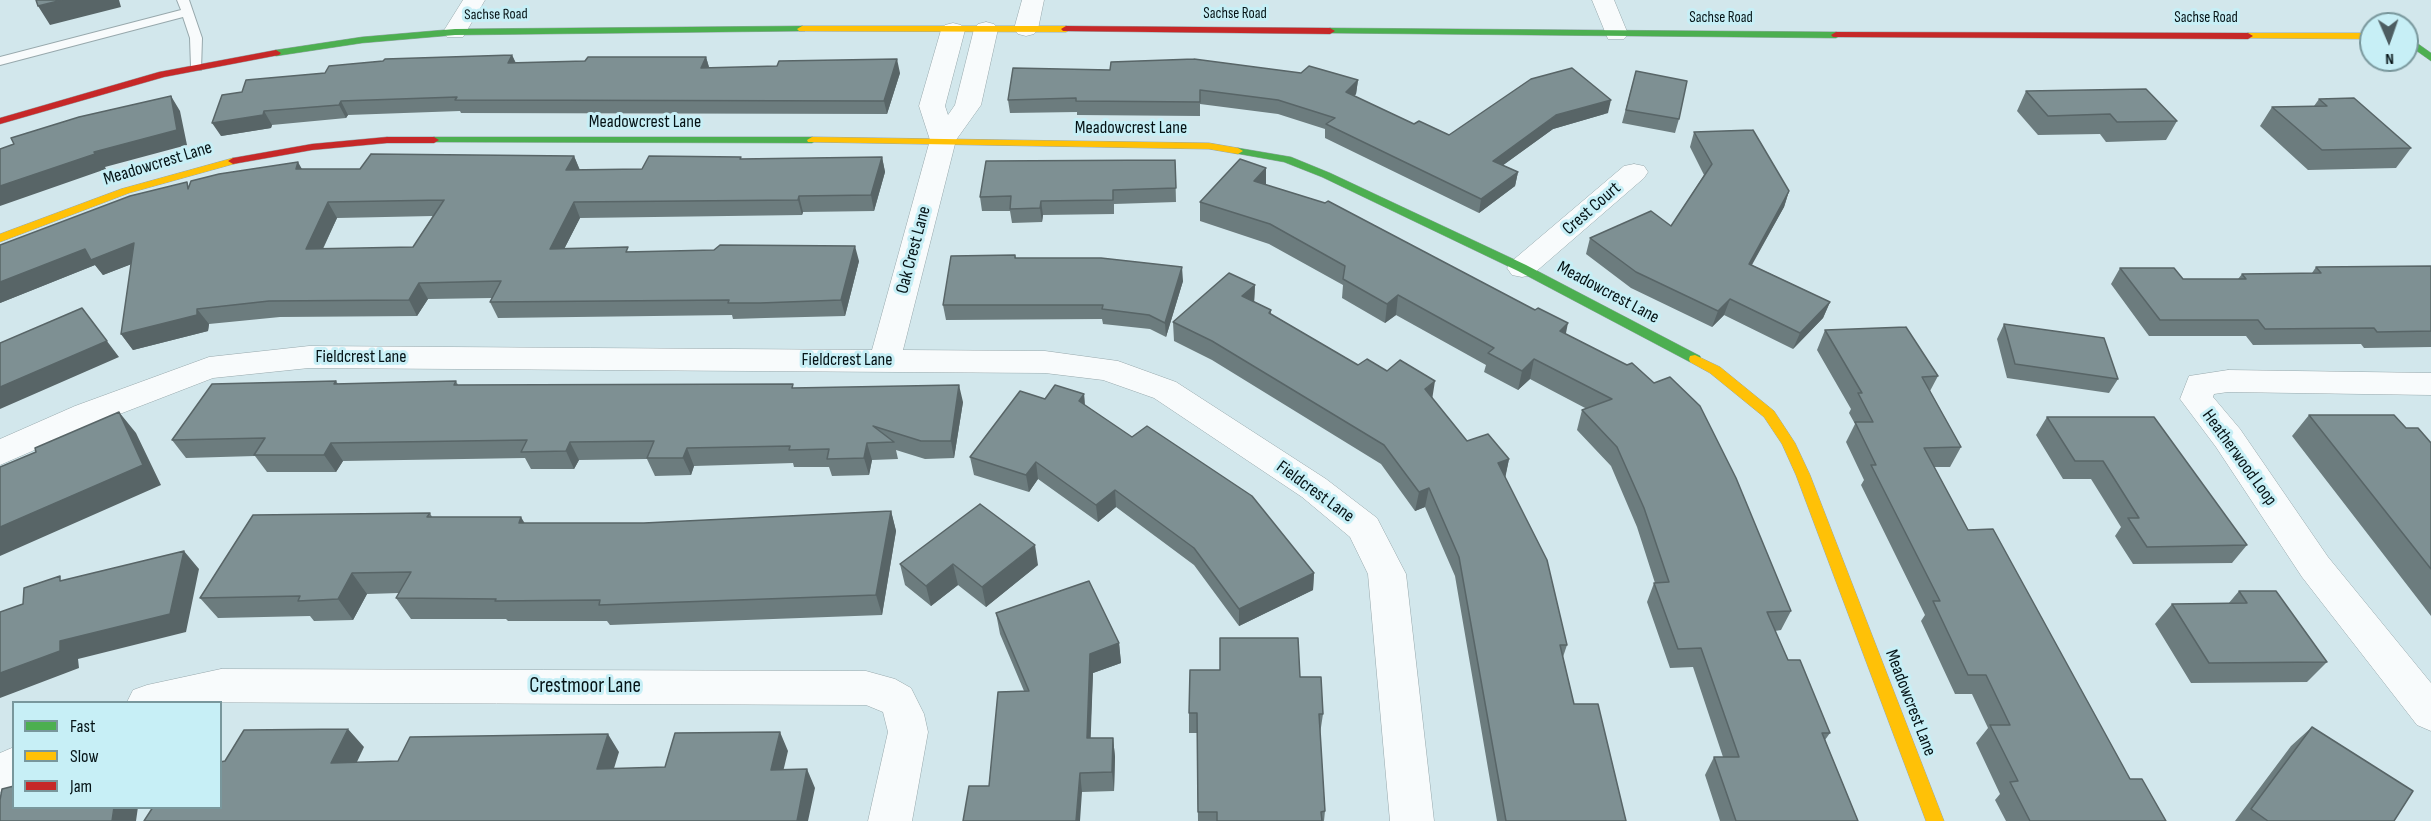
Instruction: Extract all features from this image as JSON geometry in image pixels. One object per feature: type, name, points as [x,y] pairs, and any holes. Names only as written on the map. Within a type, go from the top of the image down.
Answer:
[{"type":"main road","name":"Sachse Road","points":[[0,121],[163,74],[197,67],[362,40],[455,32],[617,29],[1026,29],[1616,34],[2359,36]]},
{"type":"main road","points":[[2419,36],[2423,36]]},
{"type":"main road","points":[[2419,48],[2431,58]]},
{"type":"main road","name":"Meadowcrest Lane","points":[[0,238],[125,191],[222,163],[312,147],[387,140],[943,140],[982,144],[1209,146],[1287,159],[1326,175],[1522,268],[1715,370],[1769,414],[1788,443],[1803,475],[1935,821]]},
{"type":"street","points":[[455,32],[474,0]]},
{"type":"street","points":[[1026,29],[1033,0]]},
{"type":"street","points":[[1603,0],[1616,34]]},
{"type":"street","name":"Oak Crest Lane","points":[[885,360],[943,140],[968,105],[986,29]]},
{"type":"street","points":[[943,140],[932,106],[952,30]]},
{"type":"street","name":"Crest Court","points":[[1522,268],[1634,172]]},
{"type":"street","name":"Fieldcrest Lane","points":[[0,453],[87,414],[209,368],[309,357],[1045,362],[1116,373],[1165,390],[1314,488],[1364,528],[1387,574],[1413,821]]},
{"type":"street","name":"Heatherwood Loop","points":[[2431,384],[2228,381],[2200,384],[2196,399],[2228,438],[2315,567],[2431,713]]},
{"type":"street","name":"Crestmoor Lane","points":[[152,701],[221,686],[866,687],[881,691],[897,700],[904,714],[908,732],[890,821]]},
{"type":"lane","points":[[0,61],[185,6],[196,38],[197,67]]},
{"type":"building","points":[[36,0],[62,0],[38,6]]},
{"type":"building","points":[[512,55],[508,63],[585,61],[588,57],[706,57],[701,68],[777,66],[779,61],[897,59],[884,101],[455,100],[457,97],[341,101],[339,105],[264,111],[263,115],[212,123],[222,95],[242,92],[246,80],[325,73],[329,66],[385,59]]},
{"type":"building","points":[[1194,59],[1301,73],[1309,66],[1358,80],[1346,92],[1414,124],[1419,121],[1449,135],[1531,79],[1572,68],[1611,100],[1556,115],[1493,161],[1518,172],[1481,199],[1326,124],[1335,118],[1278,100],[1200,90],[1200,102],[1076,101],[1076,98],[1008,100],[1013,68],[1110,70],[1111,62]]},
{"type":"building","points":[[1636,71],[1687,81],[1679,119],[1626,110]]},
{"type":"building","points":[[2146,89],[2177,121],[2117,122],[2110,114],[2048,116],[2026,91]]},
{"type":"building","points":[[171,96],[177,130],[94,152],[95,154],[0,186],[0,149],[14,144],[11,138],[79,117]]},
{"type":"building","points":[[2354,98],[2411,148],[2322,150],[2272,107],[2327,106],[2319,99]]},
{"type":"building","points":[[1753,130],[1789,191],[1749,264],[1830,302],[1800,333],[1730,299],[1718,311],[1636,272],[1590,238],[1651,211],[1671,226],[1712,164],[1694,132]]},
{"type":"building","points":[[371,154],[574,156],[566,170],[642,169],[649,156],[741,157],[740,159],[882,157],[871,195],[799,196],[798,200],[574,202],[550,249],[628,247],[626,252],[714,250],[720,245],[855,246],[841,300],[760,303],[728,303],[729,300],[490,302],[501,281],[419,283],[409,300],[269,301],[197,309],[197,315],[121,334],[134,243],[91,260],[85,249],[0,282],[0,245],[130,196],[187,182],[188,189],[191,181],[219,174],[298,162],[296,169],[360,169]],"holes":[[[444,200],[413,247],[306,249],[328,202]]]},
{"type":"building","points":[[1240,159],[1266,168],[1254,181],[1325,203],[1328,201],[1535,310],[1538,308],[1568,323],[1560,331],[1627,365],[1632,363],[1654,383],[1670,377],[1700,406],[1736,478],[1791,611],[1767,612],[1788,660],[1800,660],[1830,733],[1822,733],[1858,821],[1736,821],[1714,757],[1739,757],[1701,648],[1678,649],[1654,583],[1669,582],[1644,508],[1617,447],[1582,410],[1612,399],[1534,359],[1522,371],[1488,353],[1494,348],[1398,295],[1387,304],[1343,279],[1345,266],[1270,224],[1200,202]]},
{"type":"building","points":[[1175,160],[1176,188],[1113,190],[1113,200],[1041,201],[1040,208],[1010,209],[1011,196],[980,197],[986,161]]},
{"type":"building","points":[[1015,255],[1015,258],[1101,258],[1182,267],[1165,323],[1149,315],[1102,309],[1103,305],[943,305],[951,256]]},
{"type":"building","points":[[2431,266],[2431,331],[2377,332],[2374,328],[2265,329],[2258,320],[2160,320],[2120,268],[2174,268],[2183,279],[2246,279],[2242,274],[2321,273],[2316,267]]},
{"type":"building","points":[[1229,273],[1255,285],[1242,296],[1271,310],[1269,313],[1358,365],[1367,359],[1387,371],[1400,360],[1435,381],[1425,389],[1467,441],[1488,434],[1509,459],[1498,463],[1547,560],[1567,645],[1560,645],[1574,704],[1598,704],[1626,821],[1506,821],[1459,557],[1429,488],[1419,492],[1384,445],[1212,341],[1173,322]]},
{"type":"building","points":[[82,308],[107,341],[0,387],[0,343]]},
{"type":"building","points":[[2004,324],[2104,338],[2118,379],[2015,364]]},
{"type":"building","points":[[1906,327],[1938,376],[1922,377],[1961,447],[1924,448],[1968,530],[1993,529],[2130,779],[2142,779],[2166,821],[2030,821],[2010,782],[2018,781],[1990,725],[2010,725],[1986,675],[1968,675],[1933,601],[1940,601],[1871,465],[1876,465],[1855,422],[1873,422],[1858,393],[1862,393],[1825,330]]},
{"type":"building","points":[[336,381],[334,384],[456,381],[454,385],[793,384],[792,388],[959,385],[951,441],[921,441],[873,426],[894,442],[867,443],[864,458],[827,459],[829,449],[789,450],[790,446],[687,448],[683,458],[647,458],[654,441],[570,442],[566,451],[521,452],[527,440],[331,443],[324,455],[254,455],[265,438],[172,440],[212,384]]},
{"type":"building","points":[[1055,385],[1084,394],[1079,401],[1132,437],[1147,426],[1252,496],[1314,573],[1239,609],[1194,548],[1115,490],[1096,505],[1036,462],[1026,475],[970,457],[1020,391],[1045,399]]},
{"type":"building","points":[[119,412],[143,465],[0,527],[0,467],[36,452],[35,448]]},
{"type":"building","points":[[2309,415],[2394,415],[2406,428],[2418,428],[2431,443],[2431,569]]},
{"type":"building","points":[[2047,417],[2154,417],[2247,545],[2147,547],[2128,518],[2139,518],[2103,461],[2075,461]]},
{"type":"building","points":[[980,504],[1035,545],[982,587],[953,564],[926,586],[900,564]]},
{"type":"building","points":[[891,511],[876,595],[599,605],[600,600],[495,601],[496,599],[396,598],[411,572],[352,573],[338,599],[298,601],[300,596],[200,598],[253,515],[430,513],[427,517],[521,517],[519,523],[644,523]]},
{"type":"building","points":[[184,551],[170,614],[60,641],[60,651],[0,673],[0,612],[23,604],[24,588],[60,576],[60,581]]},
{"type":"building","points":[[1089,581],[1119,643],[1090,654],[1087,738],[1113,738],[1112,772],[1080,773],[1076,821],[963,821],[969,786],[989,786],[998,692],[1029,691],[996,613]]},
{"type":"building","points":[[2239,591],[2276,591],[2327,662],[2209,663],[2172,604],[2247,603]]},
{"type":"building","points":[[1220,638],[1298,638],[1300,677],[1321,677],[1323,714],[1319,714],[1325,811],[1321,812],[1322,821],[1217,821],[1217,812],[1198,812],[1197,713],[1189,713],[1190,670],[1220,670]]},
{"type":"building","points":[[2312,727],[2413,791],[2394,821],[2268,821],[2251,809]]},
{"type":"building","points":[[348,729],[331,763],[398,761],[410,737],[608,734],[597,769],[665,767],[675,733],[780,732],[771,770],[807,769],[797,821],[144,821],[152,809],[222,809],[222,762],[225,761],[244,730]]},
{"type":"building","points":[[12,786],[12,809],[114,809],[112,821],[0,821],[2,789]]},
{"type":"traffic: fast","points":[[276,53],[362,40],[455,32],[802,29]]},
{"type":"traffic: fast","points":[[1330,31],[1836,35]]},
{"type":"traffic: fast","points":[[2419,48],[2431,58]]},
{"type":"traffic: fast","points":[[434,140],[812,140]]},
{"type":"traffic: fast","points":[[1238,151],[1287,159],[1326,175],[1522,268],[1695,359]]},
{"type":"traffic: slow","points":[[802,29],[1066,29]]},
{"type":"traffic: slow","points":[[2248,36],[2359,36]]},
{"type":"traffic: slow","points":[[812,140],[1209,146],[1238,151]]},
{"type":"traffic: slow","points":[[0,238],[125,191],[233,161]]},
{"type":"traffic: slow","points":[[1695,359],[1715,370],[1769,414],[1788,443],[1803,475],[1935,821]]},
{"type":"traffic: jam","points":[[1066,29],[1330,31]]},
{"type":"traffic: jam","points":[[1836,35],[2248,36]]},
{"type":"traffic: jam","points":[[0,121],[163,74],[276,53]]},
{"type":"traffic: jam","points":[[233,161],[312,147],[387,140],[434,140]]}]
